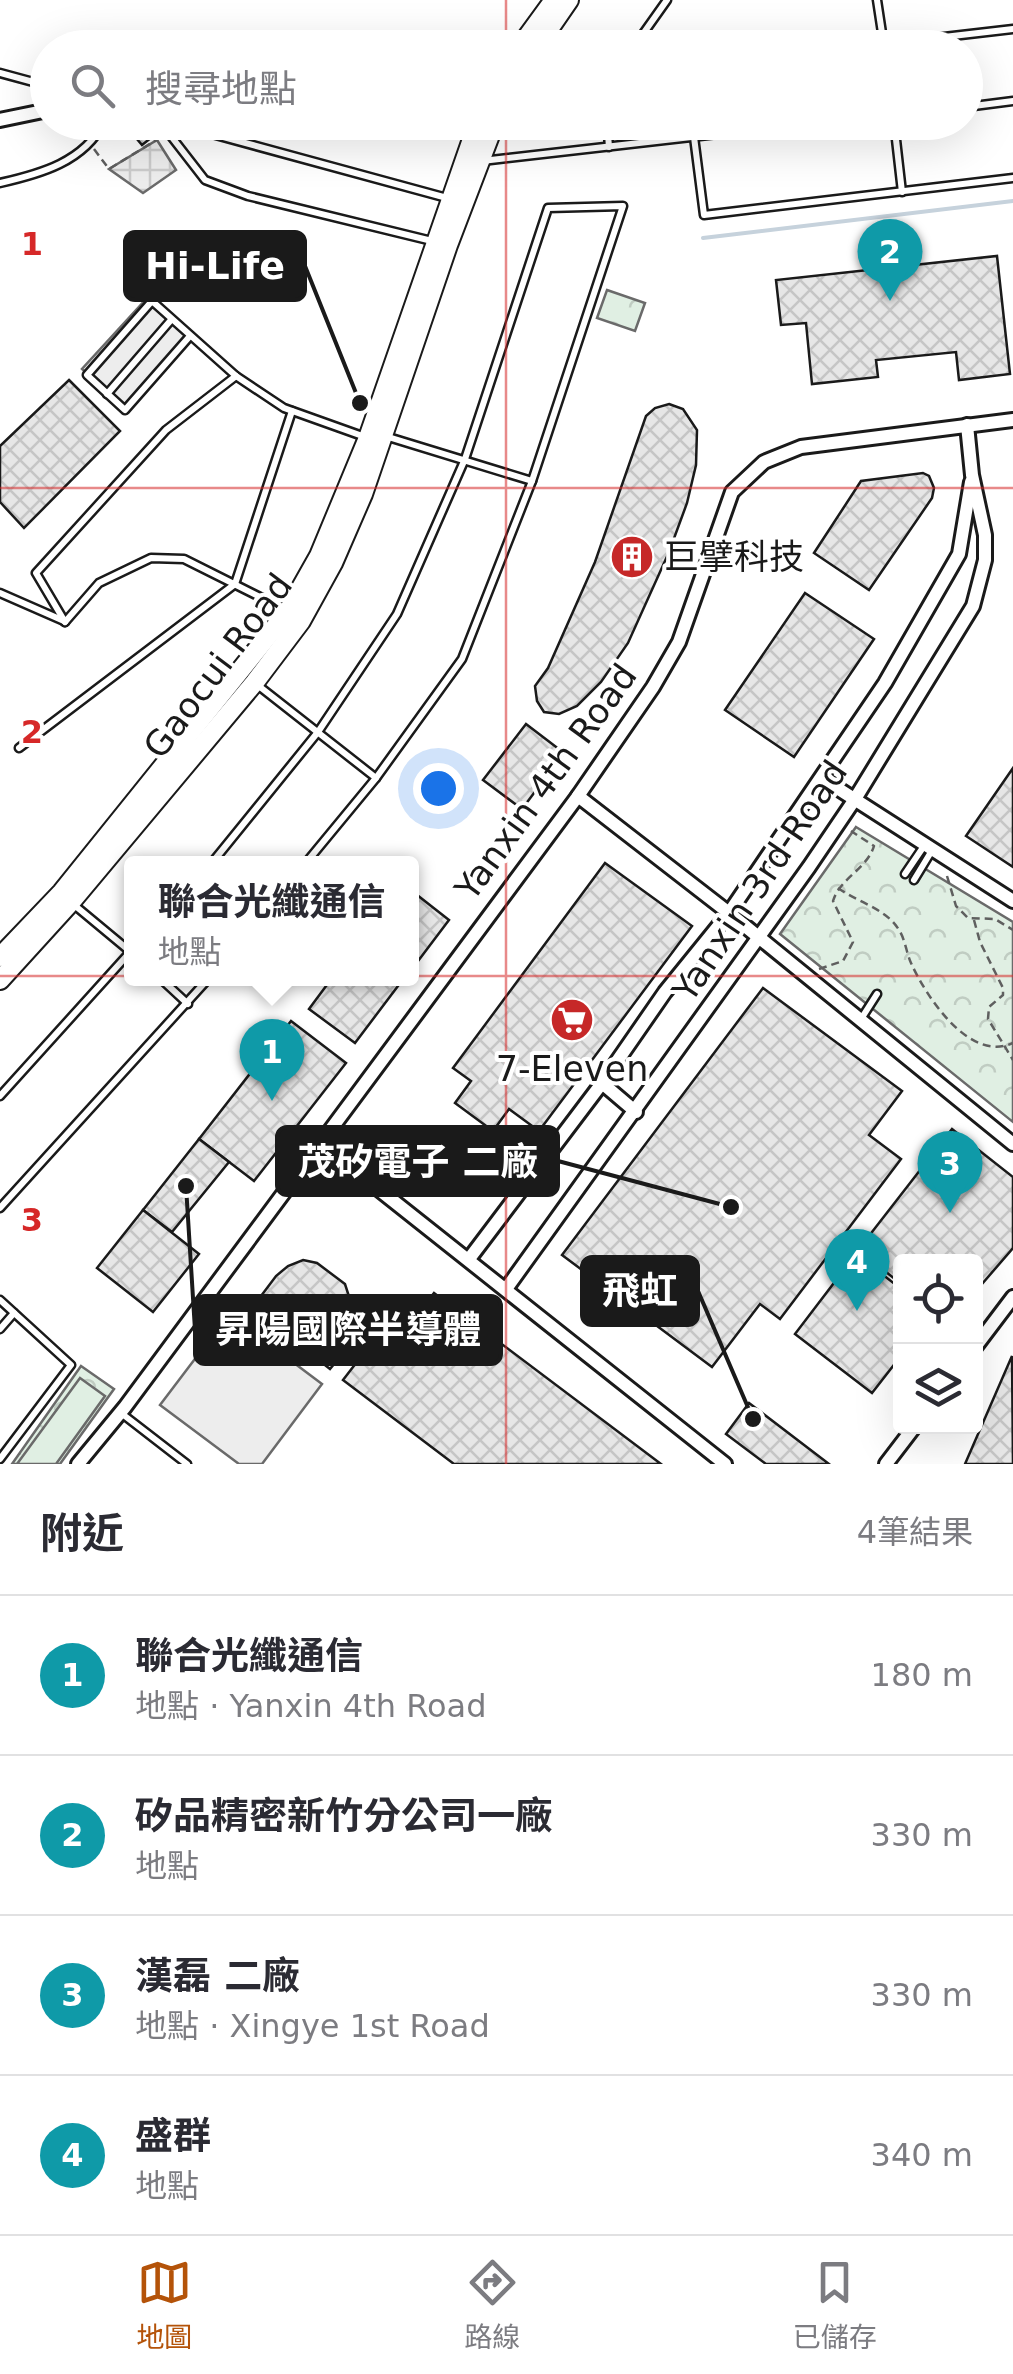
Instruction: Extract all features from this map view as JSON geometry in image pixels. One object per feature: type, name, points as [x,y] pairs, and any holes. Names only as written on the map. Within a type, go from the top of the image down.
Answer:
[{"type":"street","points":[[532,30],[554,0]]},
{"type":"street","points":[[548,30],[568,0]]},
{"type":"street","points":[[0,120],[30,114]]},
{"type":"street","name":"Gaocui Road","points":[[471,162],[475,140]]},
{"type":"street","name":"Gaocui Road","points":[[0,980],[294,616],[376,437],[456,201],[484,140]]},
{"type":"street","name":"Yanxin 4th Road","points":[[78,1464],[578,796],[653,687],[679,642],[732,492],[764,462],[801,447],[1013,420]]},
{"type":"street","name":"Yanxin 3rd Road","points":[[506,1290],[855,800],[973,606],[985,560],[967,426]]},
{"type":"street","name":"Yanxin 3rd Road","points":[[469,1259],[602,1083],[665,992],[729,912],[823,780],[885,684],[959,554],[972,474]]},
{"type":"street","points":[[823,780],[1013,901]]},
{"type":"street","points":[[578,796],[729,912],[1013,1144]]},
{"type":"street","name":"Gaocui Road","points":[[0,957],[67,897]]},
{"type":"street","points":[[602,1083],[636,1112]]},
{"type":"street","points":[[319,1142],[725,1464]]},
{"type":"street","points":[[977,1344],[1013,1296]]},
{"type":"street","points":[[886,1464],[908,1434]]},
{"type":"lane","points":[[645,30],[666,0]]},
{"type":"lane","points":[[876,0],[881,30]]},
{"type":"lane","points":[[983,32],[1013,28]]},
{"type":"lane","points":[[0,73],[30,81]]},
{"type":"lane","points":[[983,104],[1013,101]]},
{"type":"lane","points":[[0,183],[39,174],[93,140]]},
{"type":"lane","points":[[174,140],[205,180],[248,196],[441,243]]},
{"type":"lane","points":[[234,140],[456,201]]},
{"type":"lane","points":[[608,140],[609,147]]},
{"type":"lane","points":[[471,162],[668,140]]},
{"type":"lane","points":[[694,140],[704,215],[1013,178]]},
{"type":"lane","points":[[896,140],[902,192]]},
{"type":"lane","points":[[217,856],[318,732],[397,614],[464,459],[548,208],[623,206],[532,481],[462,659],[376,778],[312,856]]},
{"type":"lane","points":[[190,336],[125,410],[87,375],[152,301],[236,376],[292,411],[532,481]]},
{"type":"lane","points":[[107,394],[171,320]]},
{"type":"lane","points":[[65,622],[36,574],[166,430],[236,376]]},
{"type":"lane","points":[[19,748],[236,584],[292,411]]},
{"type":"lane","points":[[65,622],[99,583],[151,558],[184,559],[294,616]]},
{"type":"lane","points":[[0,593],[65,622]]},
{"type":"lane","points":[[248,676],[376,778]]},
{"type":"lane","points":[[905,874],[928,849]]},
{"type":"lane","points":[[914,880],[928,849]]},
{"type":"lane","points":[[67,897],[124,946]]},
{"type":"lane","points":[[0,1096],[124,960]]},
{"type":"lane","points":[[169,986],[188,1004]]},
{"type":"lane","points":[[0,1208],[203,986]]},
{"type":"lane","points":[[860,1020],[876,994]]},
{"type":"lane","points":[[0,1300],[72,1365],[0,1458]]},
{"type":"lane","points":[[0,1329],[14,1313]]},
{"type":"lane","points":[[120,1412],[187,1464]]},
{"type":"path","points":[[90,144],[109,169],[157,140]]},
{"type":"path","points":[[817,972],[843,961],[852,949],[853,937],[833,901],[838,888],[874,852],[874,846],[850,830]]},
{"type":"path","points":[[948,876],[956,906],[974,920],[980,942],[1004,988],[1003,995],[987,1013],[1013,1060]]},
{"type":"path","points":[[838,888],[897,926],[910,962],[946,1019],[980,1042],[1006,1046],[1013,1043]]},
{"type":"path","points":[[974,920],[994,919],[1013,930]]},
{"type":"green space","points":[[607,290],[645,303],[635,331],[597,318]]},
{"type":"green space","points":[[856,827],[1013,922],[1013,1122],[780,934]]},
{"type":"green space","points":[[81,1366],[114,1389],[60,1464],[12,1464]]},
{"type":"green space","points":[[80,1378],[105,1396],[56,1464],[17,1464]]},
{"type":"shaded area","points":[[157,140],[176,170],[143,193],[109,169]]},
{"type":"shaded area","points":[[148,297],[190,336],[125,410],[82,369]]},
{"type":"shaded area","points":[[229,1314],[322,1384],[262,1464],[239,1464],[160,1405]]},
{"type":"building","points":[[997,256],[1010,374],[959,380],[956,352],[876,360],[878,377],[812,384],[806,323],[781,325],[776,280]]},
{"type":"building","points":[[69,380],[120,431],[24,528],[0,502],[0,446]]},
{"type":"building","name":"巨擘科技","points":[[669,404],[683,409],[697,430],[696,465],[669,552],[628,643],[601,682],[577,706],[559,714],[544,712],[537,701],[535,686],[548,668],[595,562],[646,416]]},
{"type":"building","points":[[923,473],[929,476],[934,488],[932,498],[869,590],[814,553],[861,481]]},
{"type":"building","points":[[805,593],[874,639],[794,757],[725,710]]},
{"type":"building","points":[[526,724],[564,753],[522,809],[483,780]]},
{"type":"building","points":[[1013,768],[1013,867],[966,836]]},
{"type":"building","points":[[605,863],[692,926],[539,1131],[509,1109],[493,1131],[455,1103],[471,1081],[453,1068]]},
{"type":"building","points":[[419,896],[449,920],[419,960]]},
{"type":"building","points":[[326,986],[398,986],[355,1043],[309,1009]]},
{"type":"building","points":[[763,988],[902,1091],[869,1135],[901,1159],[780,1319],[760,1304],[712,1367],[562,1255]]},
{"type":"building","points":[[291,1021],[346,1063],[254,1181],[199,1139]]},
{"type":"building","points":[[952,1129],[1013,1177],[1013,1248],[983,1283],[983,1254],[893,1254],[893,1278],[858,1250]]},
{"type":"building","points":[[199,1139],[229,1162],[172,1232],[143,1210]]},
{"type":"building","points":[[143,1210],[199,1254],[153,1312],[97,1268]]},
{"type":"building","points":[[856,1254],[893,1283],[893,1366],[872,1393],[795,1334]]},
{"type":"building","points":[[303,1260],[317,1263],[345,1284],[353,1309],[369,1321],[330,1369],[252,1308],[276,1276]]},
{"type":"building","points":[[434,1293],[661,1464],[454,1464],[343,1380],[390,1319],[405,1330]]},
{"type":"building","points":[[1012,1356],[1013,1464],[965,1464],[978,1434],[983,1434],[983,1423]]},
{"type":"building","points":[[749,1403],[829,1464],[766,1464],[726,1434]]},
{"type":"waterway","points":[[703,238],[1013,201]]},
{"type":"place","name":"矽品精密新竹分公司一廠","points":[[890,301]]},
{"type":"place","name":"Hi-Life","points":[[360,403]]},
{"type":"place","name":"巨擘科技","points":[[632,557]]},
{"type":"place","name":"7-Eleven","points":[[572,1020]]},
{"type":"place","name":"聯合光纖通信","points":[[272,1101]]},
{"type":"place","name":"昇陽國際半導體","points":[[186,1186]]},
{"type":"place","name":"茂矽電子 二廠","points":[[731,1207]]},
{"type":"place","name":"漢磊 二廠","points":[[950,1213]]},
{"type":"place","name":"盛群","points":[[857,1311]]},
{"type":"place","name":"飛虹","points":[[753,1419]]}]
